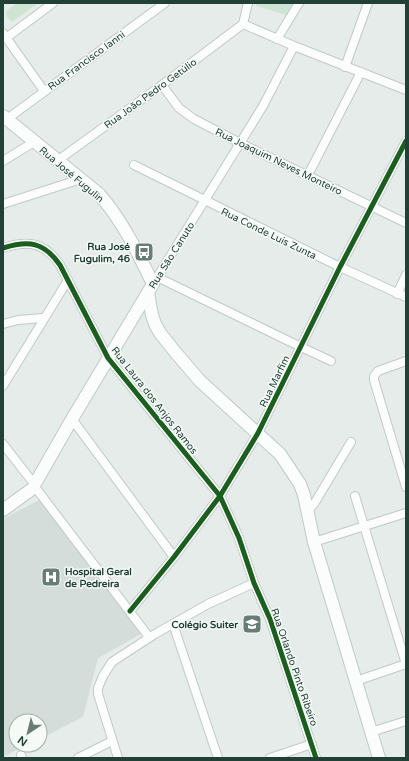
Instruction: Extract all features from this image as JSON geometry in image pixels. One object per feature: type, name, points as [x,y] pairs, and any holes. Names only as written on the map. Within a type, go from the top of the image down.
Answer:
[{"type":"street","points":[[44,91],[4,36],[53,3]]},
{"type":"street","name":"Rua Francisco Ianni","points":[[5,117],[44,91],[165,3]]},
{"type":"street","points":[[248,3],[243,24],[345,67],[406,90]]},
{"type":"street","points":[[276,39],[299,3]]},
{"type":"street","points":[[345,67],[368,3]]},
{"type":"street","name":"Rua João Pedro Getúlio","points":[[57,161],[243,24]]},
{"type":"street","name":"Rua São Canuto","points":[[5,509],[32,483],[48,463],[108,358],[263,106],[294,46]]},
{"type":"street","points":[[308,175],[361,72]]},
{"type":"street","name":"Rua Joaquim Neves Monteiro","points":[[162,85],[179,108],[188,116],[406,223]]},
{"type":"street","name":"Rua José Fugulin","points":[[5,117],[99,194],[109,206],[128,236],[153,285],[152,315],[160,333],[200,381],[280,454],[300,484],[314,542],[379,758]]},
{"type":"street","name":"Rua Marfim","points":[[130,611],[174,557],[220,496],[258,433],[340,267],[406,141]]},
{"type":"street","points":[[3,161],[34,142]]},
{"type":"street","name":"Rua Conde Luis Zunta","points":[[134,165],[340,267],[406,297]]},
{"type":"street","points":[[3,204],[81,179]]},
{"type":"street","name":"Rua Laura dos Anjos Ramos","points":[[3,248],[20,242],[36,245],[45,249],[54,256],[108,358],[220,496],[239,538],[254,583]]},
{"type":"street","points":[[398,294],[406,275]]},
{"type":"street","points":[[3,386],[68,280]]},
{"type":"street","points":[[153,285],[331,361]]},
{"type":"street","points":[[3,324],[18,320],[44,318]]},
{"type":"street","points":[[406,361],[378,371],[374,376],[376,388],[406,487]]},
{"type":"street","points":[[72,419],[174,557]]},
{"type":"street","points":[[307,511],[314,504],[351,442]]},
{"type":"street","points":[[3,444],[149,637]]},
{"type":"street","points":[[355,496],[406,664],[356,681]]},
{"type":"street","points":[[314,542],[406,513]]},
{"type":"street","points":[[118,758],[98,691],[105,672],[112,662],[149,637],[208,604],[254,583]]},
{"type":"street","name":"Rua Orlando Pinto Ribeiro","points":[[254,583],[270,619],[316,758]]},
{"type":"street","points":[[173,624],[218,758]]},
{"type":"street","points":[[371,732],[406,721]]},
{"type":"street","points":[[78,758],[112,741]]},
{"type":"street","points":[[270,758],[312,744]]},
{"type":"shaded area","name":"Hospital Geral de Pedreira","points":[[41,499],[141,634],[98,658],[83,717],[48,735],[48,713],[8,713],[8,753],[11,753],[3,757],[3,519]]},
{"type":"green space","points":[[17,3],[37,4],[12,22],[7,17],[6,11]]},
{"type":"green space","points":[[257,3],[294,3],[287,15],[256,6]]},
{"type":"cycle path","points":[[130,611],[174,557],[220,496],[258,433],[340,267],[406,141]]},
{"type":"cycle path","points":[[3,248],[21,244],[35,245],[42,247],[54,257],[60,265],[108,358],[220,496],[239,538],[254,583],[270,619],[316,758]]},
{"type":"place","name":"Rua José Fugulim, 46","points":[[144,252]]},
{"type":"place","name":"Hospital Geral de Pedreira","points":[[51,577]]},
{"type":"place","name":"Colégio Suiter","points":[[252,624]]}]
